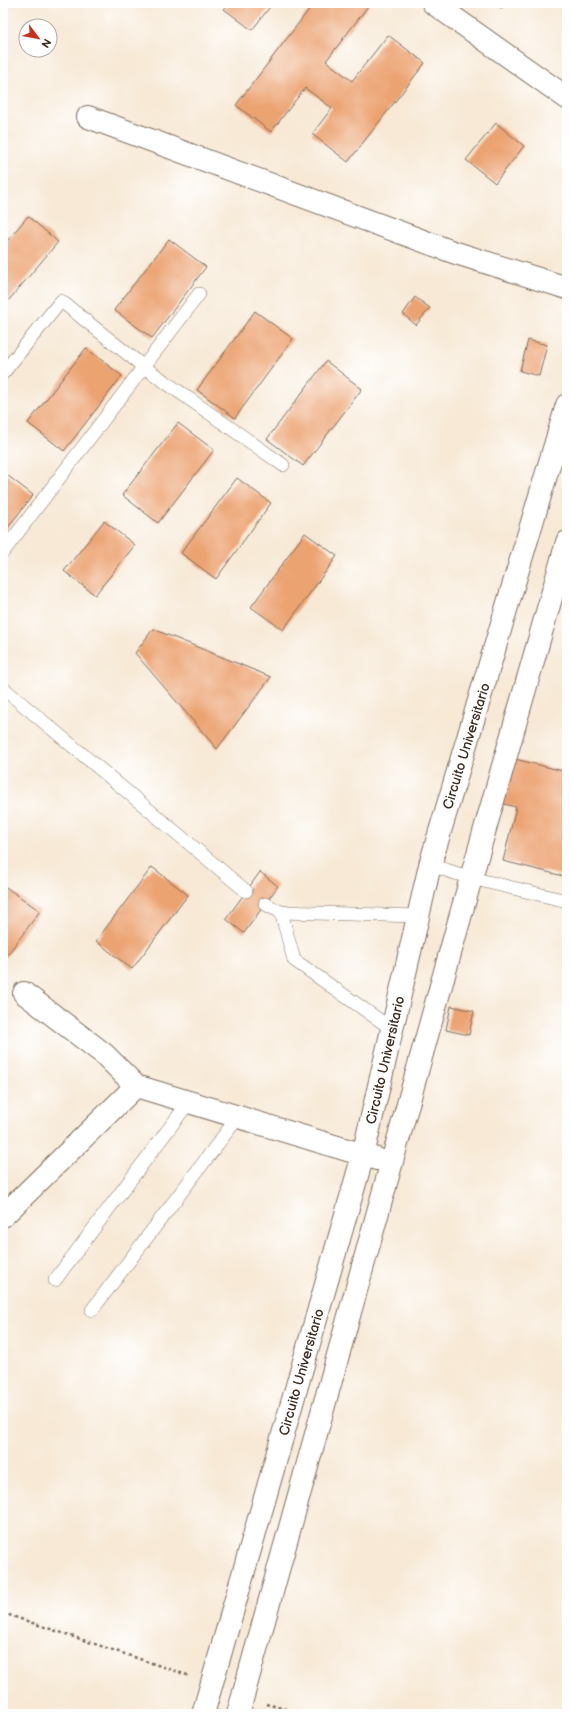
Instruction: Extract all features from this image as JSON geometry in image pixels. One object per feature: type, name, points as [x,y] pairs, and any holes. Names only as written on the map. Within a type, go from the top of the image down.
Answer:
[{"type":"street","points":[[433,3],[567,98]]},
{"type":"street","points":[[88,118],[453,252],[567,288]]},
{"type":"street","name":"Circuito Universitario","points":[[203,1714],[363,1155],[430,865],[567,405]]},
{"type":"street","points":[[238,1714],[471,878],[567,542]]},
{"type":"street","points":[[24,993],[104,1054],[136,1086],[391,1163]]},
{"type":"street","points":[[3,1216],[136,1086]]},
{"type":"lane","points":[[3,552],[199,294]]},
{"type":"lane","points":[[3,373],[60,301],[144,367],[283,465]]},
{"type":"lane","points":[[3,688],[246,891]]},
{"type":"lane","points":[[430,865],[471,878],[567,900]]},
{"type":"lane","points":[[265,904],[281,912],[418,916]]},
{"type":"lane","points":[[281,912],[294,960],[392,1029]]},
{"type":"lane","points":[[55,1280],[189,1102]]},
{"type":"lane","points":[[92,1310],[238,1117]]},
{"type":"path","points":[[3,1613],[212,1684]]},
{"type":"building","points":[[229,3],[273,3],[252,30],[224,9]]},
{"type":"building","points":[[314,3],[366,3],[369,5],[326,61],[352,81],[388,35],[425,63],[348,162],[312,134],[332,108],[305,88],[271,132],[236,105]]},
{"type":"building","points":[[493,3],[505,3],[502,8]]},
{"type":"building","points":[[496,123],[524,146],[495,183],[466,160]]},
{"type":"building","points":[[28,216],[58,242],[3,307],[3,246]]},
{"type":"building","points":[[169,239],[206,267],[152,338],[114,310]]},
{"type":"building","points":[[415,297],[430,308],[416,325],[403,314]]},
{"type":"building","points":[[255,311],[293,339],[235,418],[197,390]]},
{"type":"building","points":[[528,340],[547,345],[539,376],[520,371]]},
{"type":"building","points":[[86,348],[122,376],[64,451],[28,423]]},
{"type":"building","points":[[326,361],[362,389],[303,466],[267,439]]},
{"type":"building","points":[[178,423],[214,450],[158,523],[122,495]]},
{"type":"building","points":[[3,472],[33,495],[5,531],[3,529]]},
{"type":"building","points":[[237,478],[271,503],[216,579],[181,553]]},
{"type":"building","points":[[104,521],[135,545],[95,595],[64,571]]},
{"type":"building","points":[[305,533],[337,556],[283,630],[251,607]]},
{"type":"building","points":[[153,629],[271,677],[217,749],[135,653]]},
{"type":"building","points":[[507,757],[567,772],[567,859],[563,876],[503,861],[516,807],[496,802]]},
{"type":"building","points":[[152,867],[188,895],[132,969],[96,941]]},
{"type":"building","points":[[260,872],[278,886],[244,933],[226,919]]},
{"type":"building","points":[[3,885],[40,911],[3,961]]},
{"type":"building","points":[[451,1006],[474,1011],[469,1035],[446,1030]]}]
